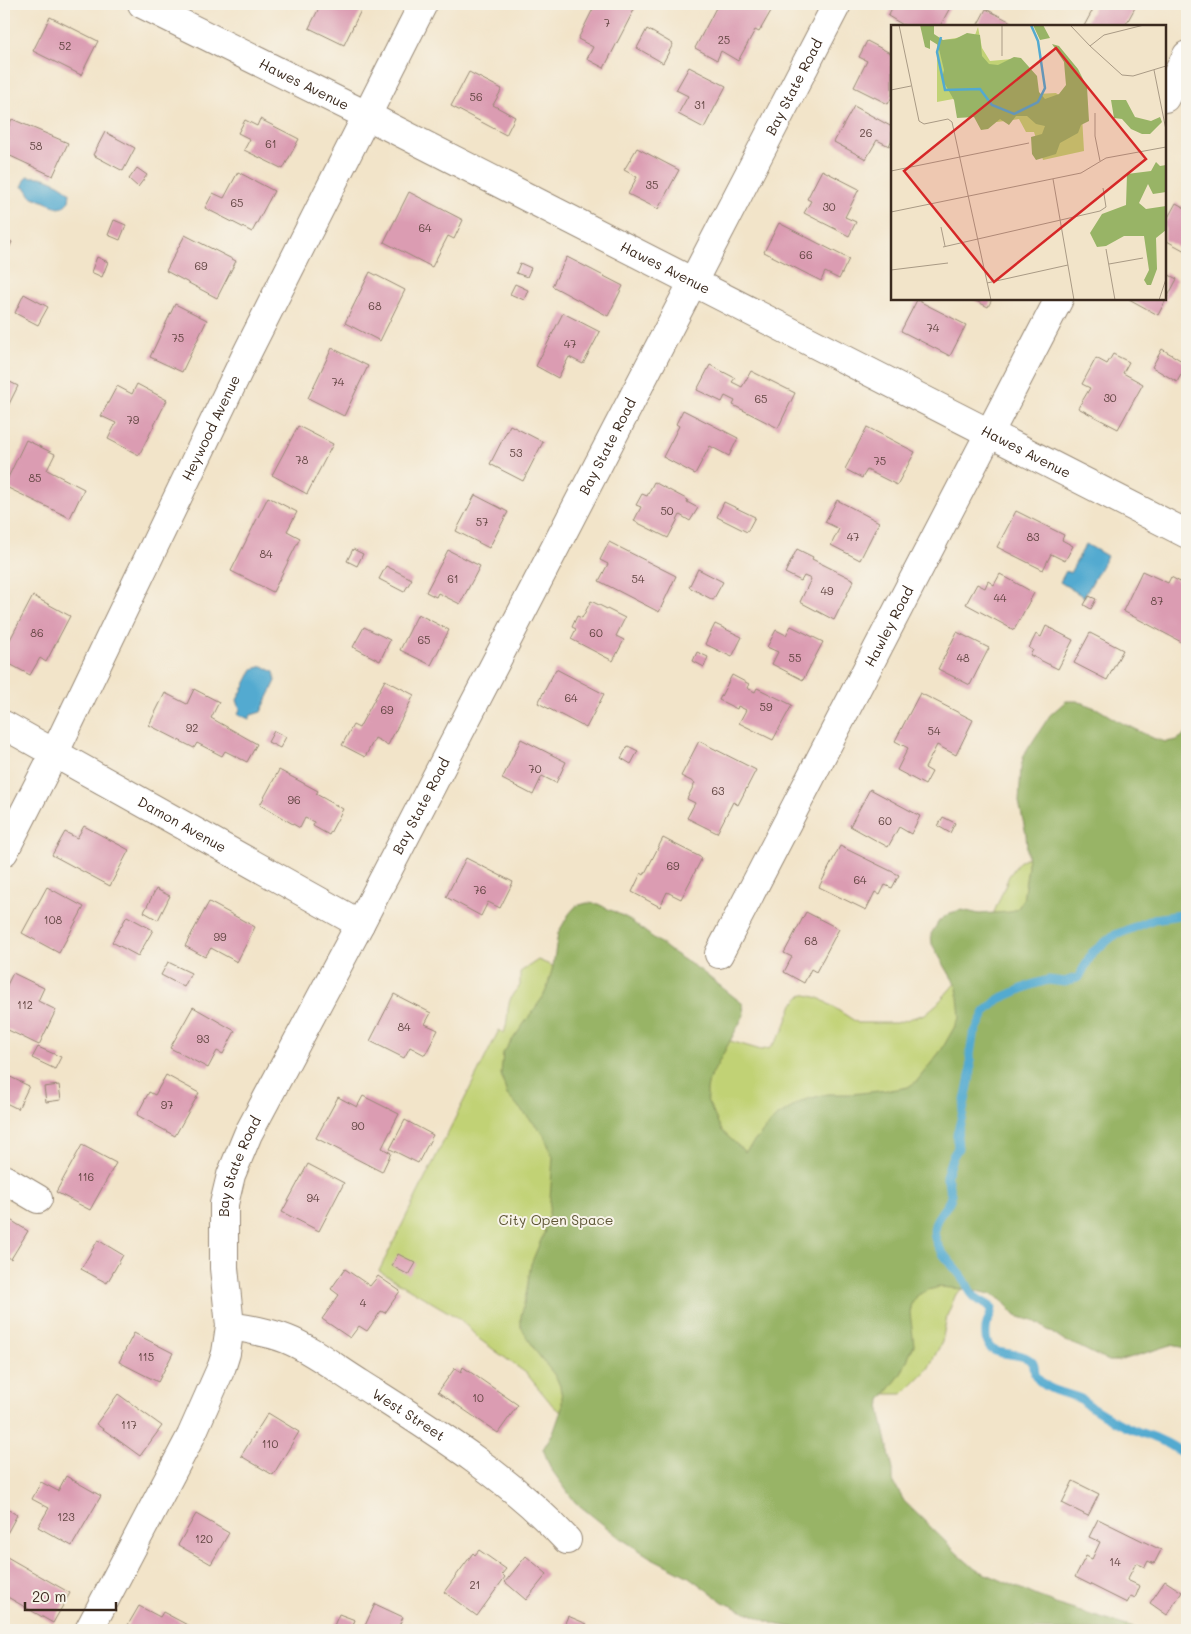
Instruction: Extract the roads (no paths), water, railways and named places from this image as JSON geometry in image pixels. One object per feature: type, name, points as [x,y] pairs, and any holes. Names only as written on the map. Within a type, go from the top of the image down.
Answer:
[{"type":"street","name":"Hawes Avenue","points":[[142,4],[368,116],[1187,534]]},
{"type":"street","name":"Heywood Avenue","points":[[4,852],[54,754],[248,351],[423,4]]},
{"type":"street","name":"Bay State Road","points":[[88,1630],[191,1436],[222,1366],[229,1339],[230,1326],[224,1268],[224,1204],[232,1175],[248,1134],[360,924],[694,282],[836,4]]},
{"type":"street","points":[[1166,96],[1187,55]]},
{"type":"street","name":"Hawley Road","points":[[718,954],[1058,300]]},
{"type":"street","name":"Damon Avenue","points":[[4,726],[360,924]]},
{"type":"street","points":[[4,1179],[38,1199]]},
{"type":"street","name":"West Street","points":[[230,1326],[268,1333],[294,1343],[411,1416],[476,1460],[530,1502],[567,1540]]},
{"type":"water","points":[[27,176],[42,177],[61,185],[70,193],[69,201],[59,208],[31,196],[26,188],[22,187]]},
{"type":"water","points":[[1086,544],[1107,556],[1084,597],[1060,582],[1066,571],[1070,573]]},
{"type":"water","points":[[263,666],[274,672],[276,681],[261,712],[251,715],[249,719],[238,714],[240,709],[237,700],[253,669]]},
{"type":"waterway","points":[[1187,914],[1154,919],[1113,936],[1092,953],[1079,977],[1065,982],[1048,980],[1031,985],[999,999],[985,1012],[973,1036],[970,1055],[971,1071],[957,1135],[958,1148],[952,1158],[946,1176],[951,1198],[936,1221],[934,1233],[943,1254],[963,1278],[971,1293],[992,1308],[986,1330],[986,1340],[989,1347],[1001,1353],[1016,1355],[1030,1360],[1034,1365],[1036,1376],[1046,1386],[1081,1399],[1118,1423],[1174,1447],[1187,1458]]},
{"type":"park label","name":"City Open Space","points":[[556,1220]]}]
